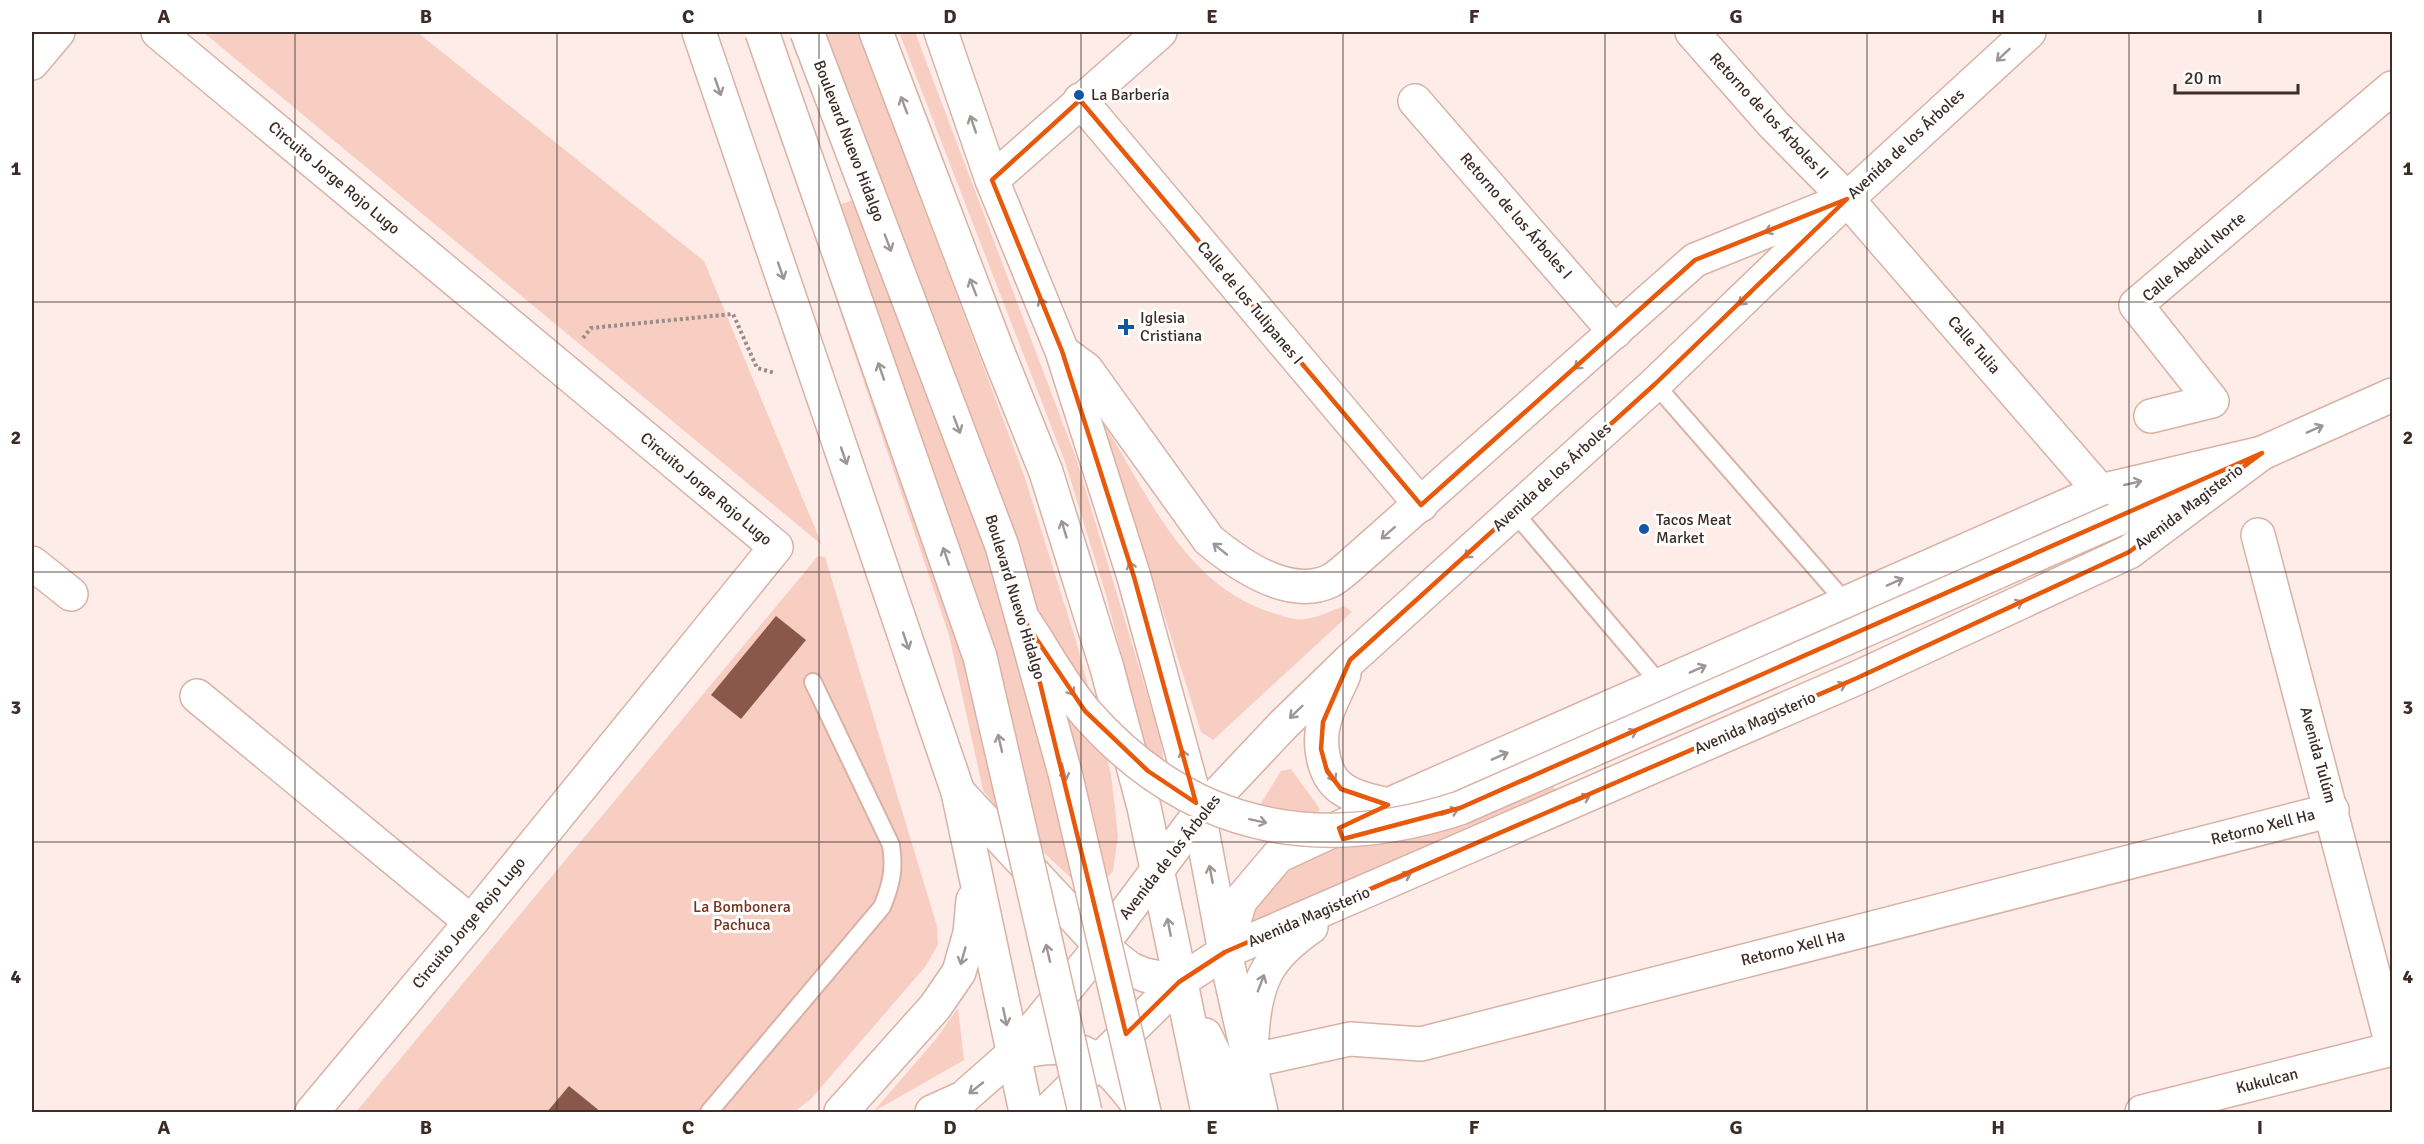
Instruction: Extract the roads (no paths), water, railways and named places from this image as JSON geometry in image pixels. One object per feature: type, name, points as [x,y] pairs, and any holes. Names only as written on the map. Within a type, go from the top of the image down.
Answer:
[{"type":"main road","points":[[32,63],[58,32]]},
{"type":"main road","name":"Circuito Jorge Rojo Lugo","points":[[158,32],[776,547],[471,922],[312,1113]]},
{"type":"main road","points":[[699,32],[958,792],[1026,1113]]},
{"type":"main road","points":[[762,32],[980,657],[1085,1113]]},
{"type":"main road","name":"Boulevard Nuevo Hidalgo","points":[[807,32],[1002,546],[1025,622],[1065,773],[1144,1113]]},
{"type":"main road","points":[[876,32],[1046,472],[1107,668],[1144,807],[1208,1113]]},
{"type":"main road","points":[[941,32],[992,180],[1062,351],[1134,577],[1199,814],[1225,952],[1261,1113]]},
{"type":"main road","points":[[992,180],[1080,100],[1160,32]]},
{"type":"main road","name":"Retorno de los Árboles II","points":[[1692,32],[1774,125],[1847,199]]},
{"type":"main road","name":"Avenida de los Árboles","points":[[932,1113],[963,1098],[1013,1053],[1101,946],[1199,814],[1283,725],[1350,660],[1655,384],[1847,199],[2029,32]]},
{"type":"main road","name":"Calle Abedul Norte","points":[[2151,416],[2212,401],[2136,305],[2392,88]]},
{"type":"main road","name":"Calle de los Tulipanes I","points":[[1080,100],[1421,505]]},
{"type":"main road","name":"Retorno de los Árboles I","points":[[1415,101],[1615,332]]},
{"type":"main road","points":[[1062,351],[1086,369],[1209,540],[1234,560],[1261,573],[1285,583],[1311,586],[1330,581],[1421,505],[1695,260],[1847,199]]},
{"type":"main road","name":"Calle Tulia","points":[[1847,199],[2100,491]]},
{"type":"main road","name":"Avenida Magisterio","points":[[1225,952],[1231,925],[1240,901],[1278,856],[1388,804],[2100,491],[2262,453],[2392,395]]},
{"type":"main road","points":[[1025,622],[1085,711],[1148,771],[1178,791],[1223,813],[1264,823],[1350,832],[1396,826],[1460,808],[2262,453]]},
{"type":"main road","name":"Avenida Magisterio","points":[[1047,1113],[1179,982],[1225,952],[1350,900],[1857,678],[2129,552],[2262,453]]},
{"type":"main road","name":"Avenida Tulúm","points":[[2258,535],[2332,810],[2392,1047]]},
{"type":"main road","points":[[32,562],[71,594]]},
{"type":"main road","points":[[1350,660],[1323,722],[1321,749],[1328,771],[1341,789],[1361,799],[1388,804]]},
{"type":"main road","points":[[197,696],[471,922]]},
{"type":"main road","points":[[958,792],[1101,946],[1130,969],[1153,977],[1179,982]]},
{"type":"main road","name":"Retorno Xell Ha","points":[[1250,1061],[1350,1039],[1421,1044],[2332,810]]},
{"type":"main road","points":[[842,1113],[935,1007],[959,972],[970,933],[975,877]]},
{"type":"main road","points":[[1250,1061],[1253,1012],[1260,980],[1281,951],[1350,900]]},
{"type":"main road","points":[[1179,982],[1242,1113]]},
{"type":"main road","points":[[1013,1053],[1041,1046],[1061,1046],[1080,1050],[1099,1061],[1121,1082],[1144,1113]]},
{"type":"main road","name":"Kukulcan","points":[[2142,1113],[2392,1047]]},
{"type":"lane","points":[[1655,384],[1847,604]]},
{"type":"lane","points":[[1514,512],[1661,685]]},
{"type":"lane","points":[[709,1113],[882,907],[892,882],[894,865],[891,845],[813,682]]},
{"type":"place","name":"La Barbería","points":[[1079,95]]},
{"type":"place","name":"Iglesia Cristiana","points":[[1126,327]]},
{"type":"place","name":"Tacos Meat Market","points":[[1644,529]]},
{"type":"park label","name":"La Bombonera Pachuca","points":[[742,916]]}]
